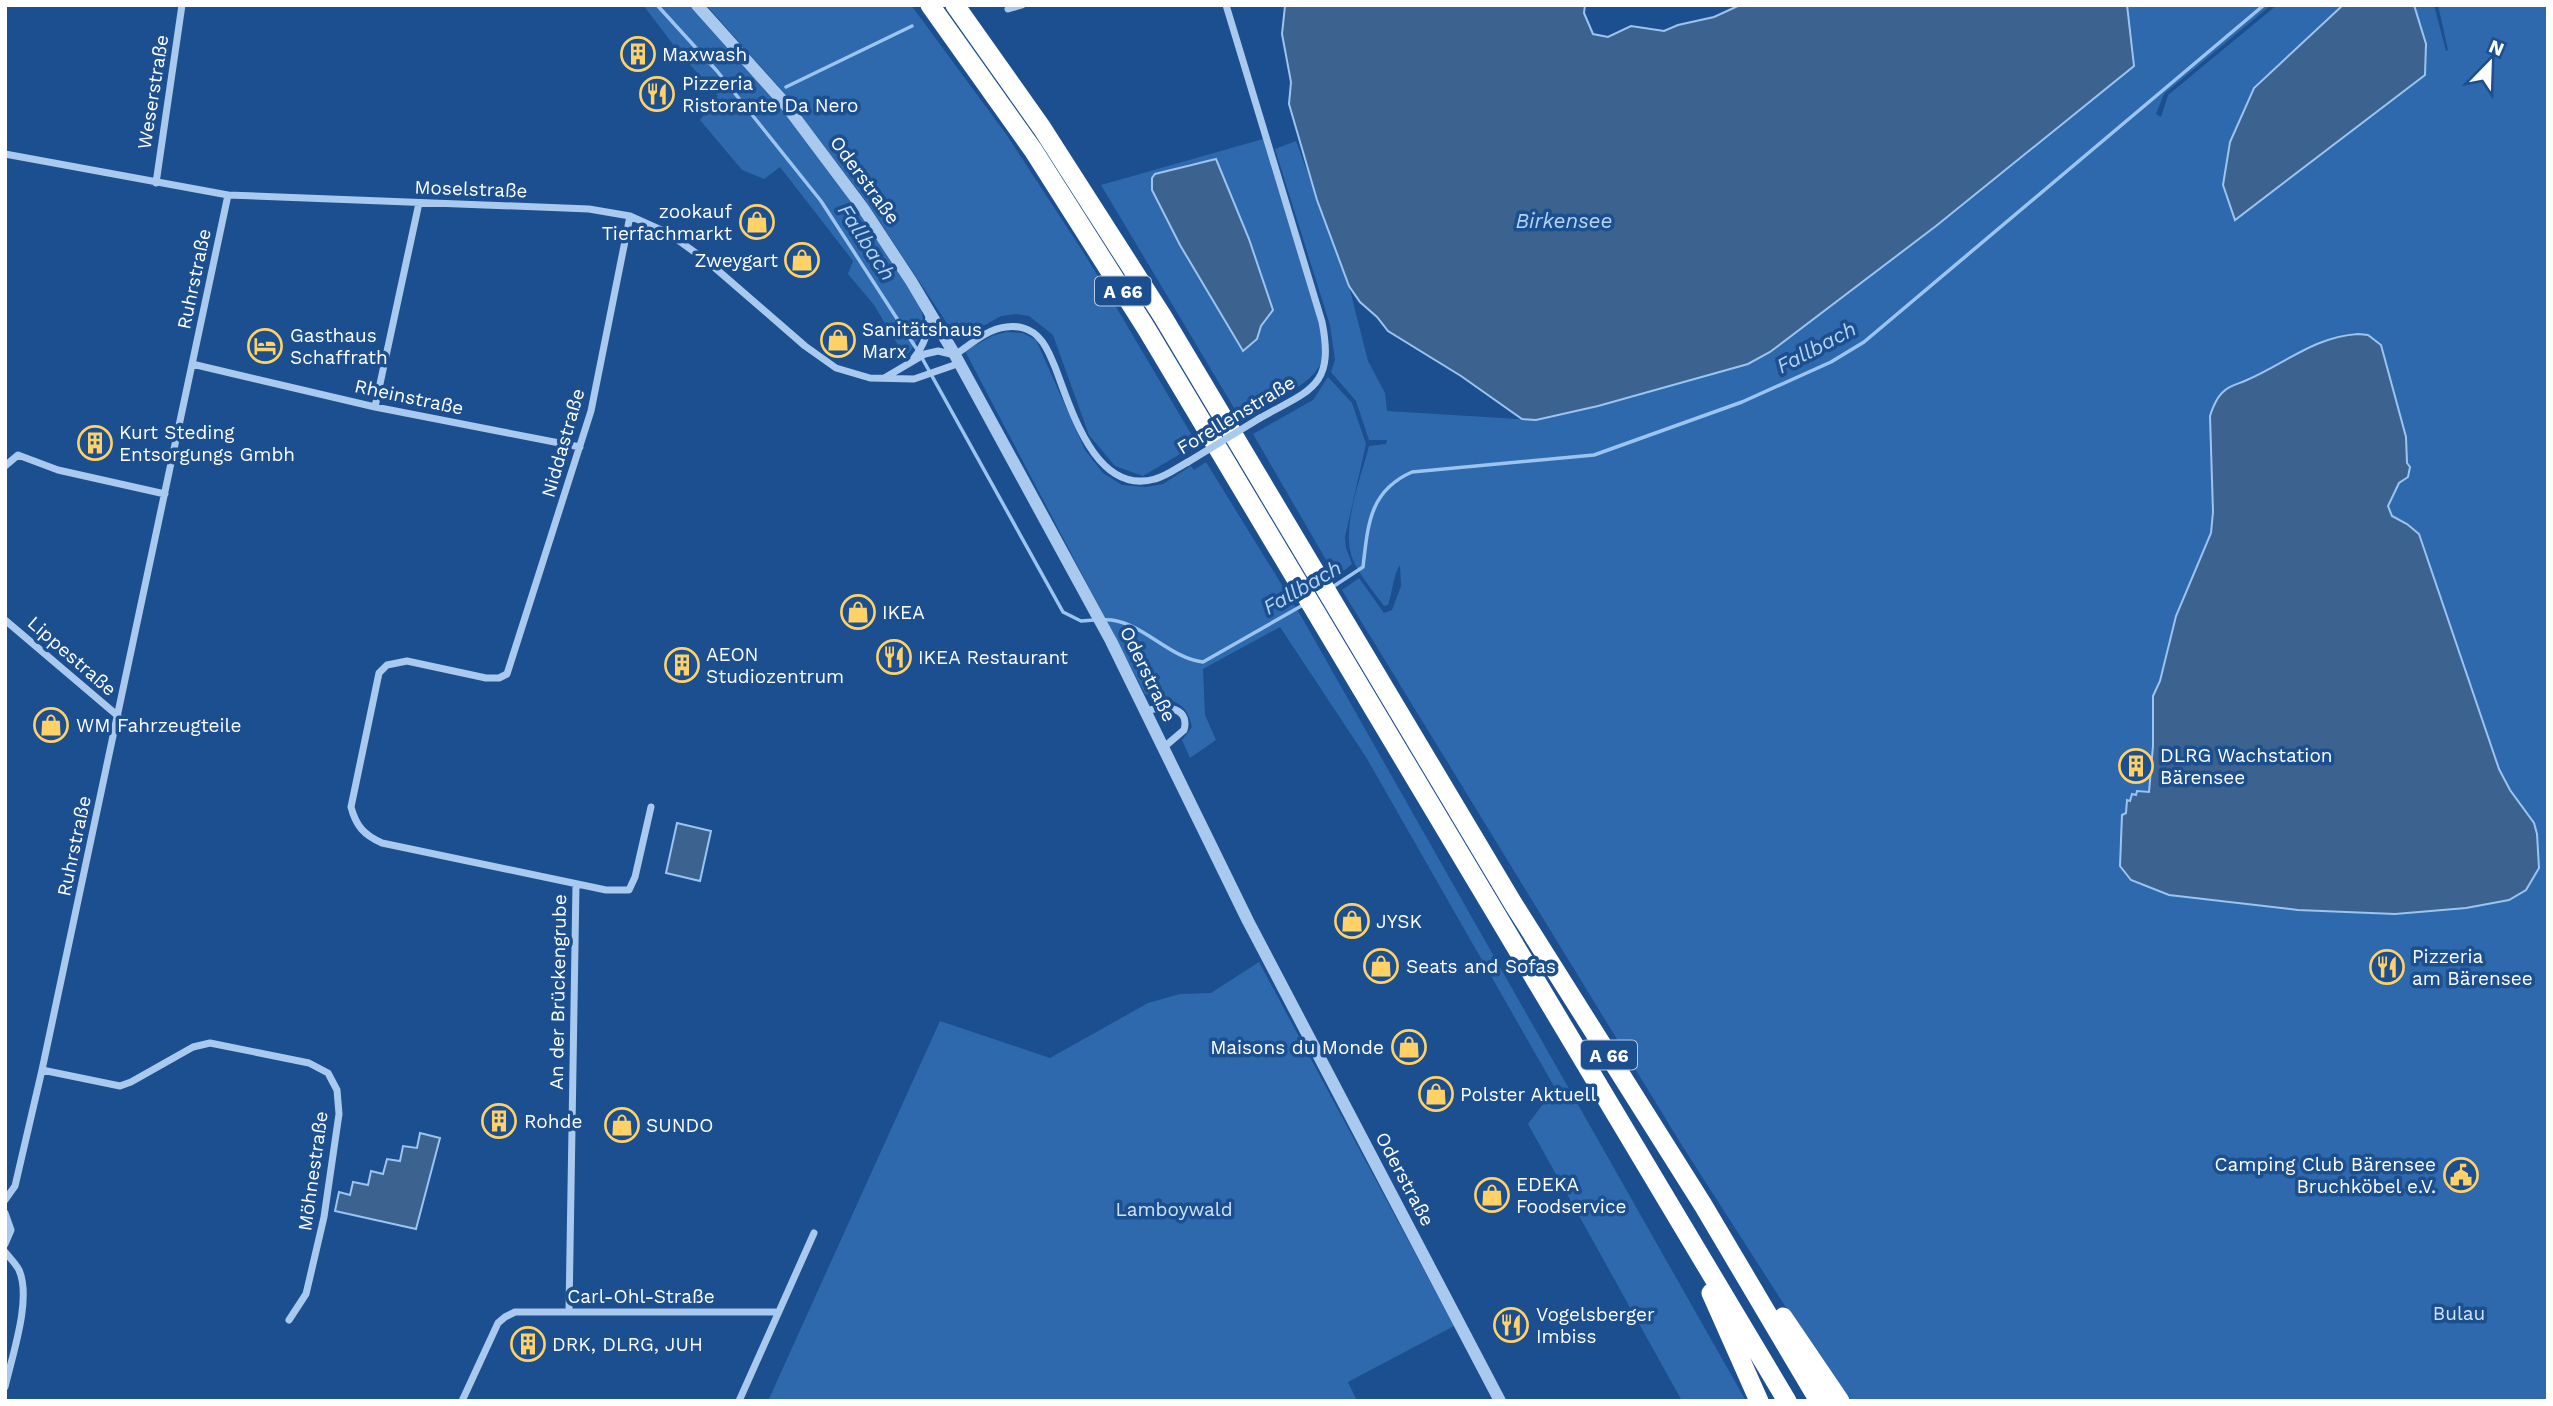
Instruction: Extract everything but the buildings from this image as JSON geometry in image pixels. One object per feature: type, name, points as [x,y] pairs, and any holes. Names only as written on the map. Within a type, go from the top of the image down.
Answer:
[{"type":"highway","name":"A 66","points":[[930,5],[998,99],[1146,328],[1787,1401]]},
{"type":"highway","name":"A 66","points":[[956,5],[1042,128],[1110,232],[1514,905],[1703,1206],[1819,1401]]},
{"type":"highway","points":[[1703,1206],[1840,1401]]},
{"type":"highway","points":[[1681,1224],[1759,1401]]},
{"type":"street","name":"Weserstraße","points":[[156,183],[182,5]]},
{"type":"street","name":"Oderstraße","points":[[696,5],[797,120],[884,237],[958,359],[1111,641],[1248,921],[1500,1401]]},
{"type":"street","points":[[1008,9],[1022,5]]},
{"type":"street","name":"Forellenstraße","points":[[958,359],[997,328],[1017,326],[1034,333],[1045,345],[1083,435],[1104,466],[1116,474],[1136,481],[1157,479],[1307,392],[1316,384],[1324,369],[1326,342],[1322,322],[1226,5]]},
{"type":"street","name":"Moselstraße","points":[[5,154],[228,195],[589,209],[630,216],[668,233],[691,249],[821,359],[852,374],[921,378],[936,373],[958,359]]},
{"type":"street","name":"Ruhrstraße","points":[[5,1200],[15,1186],[42,1070],[228,195]]},
{"type":"street","points":[[375,407],[419,203]]},
{"type":"street","name":"Niddastraße","points":[[507,674],[591,411],[630,216]]},
{"type":"street","points":[[924,351],[929,331],[929,310]]},
{"type":"street","points":[[885,378],[924,351],[938,351],[958,359]]},
{"type":"street","name":"Rheinstraße","points":[[192,364],[375,407],[580,447]]},
{"type":"street","points":[[5,466],[18,455],[58,470],[165,494]]},
{"type":"street","name":"Lippestraße","points":[[5,620],[118,716]]},
{"type":"street","name":"An der Brückengrube","points":[[507,674],[499,678],[486,678],[407,661],[387,665],[379,673],[351,807],[354,820],[367,836],[382,843],[576,884],[606,890],[629,890],[635,877],[651,807]]},
{"type":"street","points":[[1145,712],[1158,706],[1170,707],[1185,718],[1184,730],[1163,748]]},
{"type":"street","name":"An der Brückengrube","points":[[569,1311],[576,884]]},
{"type":"street","name":"Möhnestraße","points":[[42,1070],[120,1086],[131,1083],[193,1047],[210,1043],[309,1063],[328,1073],[339,1100],[332,1169],[306,1294],[289,1320]]},
{"type":"street","points":[[5,1213],[10,1230],[5,1244]]},
{"type":"street","points":[[739,1401],[814,1233]]},
{"type":"street","points":[[5,1252],[18,1267],[23,1290],[19,1325],[5,1387]]},
{"type":"street","name":"Carl-Ohl-Straße","points":[[462,1401],[492,1334],[505,1317],[515,1312],[778,1312]]},
{"type":"green space","points":[[643,5],[690,5],[759,79],[860,211],[921,308],[923,322],[920,334],[905,357],[874,305],[848,274],[853,261],[780,167],[764,179],[742,170],[700,120],[718,96],[682,56]]},
{"type":"green space","points":[[706,5],[911,5],[1006,134],[1087,258],[1197,444],[1143,476],[1115,466],[1089,435],[1053,335],[1029,316],[1016,314],[1001,316],[958,340],[866,201],[779,87]]},
{"type":"green space","name":"Bulau","points":[[2127,5],[2271,5],[2164,94],[2156,114],[2161,117],[2168,95],[2277,5],[2434,5],[2446,51],[2448,50],[2438,5],[2548,5],[2548,1401],[1852,1401],[1812,1348],[1683,1147],[1342,590],[1359,578],[1384,613],[1392,610],[1401,586],[1400,565],[1388,605],[1384,606],[1359,572],[1350,548],[1350,519],[1369,446],[1386,444],[1387,440],[1369,440],[1356,401],[1331,372],[1335,360],[1330,325],[1275,149],[1296,141],[1349,286],[1368,361],[1385,393],[1387,411],[1536,420],[1748,364],[2134,66]]},
{"type":"green space","points":[[1263,139],[1322,336],[1323,357],[1318,368],[1300,386],[1240,418],[1101,185]],"holes":[[[1216,159],[1228,186],[1261,326],[1257,339],[1242,351],[1180,245],[1151,185],[1156,174]]]},
{"type":"green space","points":[[1006,332],[1023,333],[1036,340],[1085,450],[1103,473],[1122,485],[1146,487],[1163,484],[1191,466],[1194,470],[1206,462],[1301,616],[1746,1401],[1682,1401],[1528,1124],[1555,1088],[1366,757],[1280,627],[1203,669],[1205,715],[1216,740],[1190,758],[1182,740],[1192,727],[1186,710],[1175,702],[1145,694],[965,351],[992,336]]},
{"type":"green space","points":[[1328,377],[1352,403],[1366,444],[1345,537],[1352,564],[1336,577],[1253,434],[1313,400]]},
{"type":"green space","name":"Lamboywald","points":[[1259,962],[1454,1326],[1348,1382],[1357,1401],[768,1401],[940,1021],[1050,1058],[1148,1003],[1180,994],[1211,993]]},
{"type":"water","name":"Birkensee","points":[[1585,5],[1584,13],[1593,34],[1608,37],[1631,26],[1664,31],[1714,17],[1740,5],[2127,5],[2134,66],[1936,226],[1770,352],[1748,364],[1598,406],[1536,420],[1522,419],[1461,376],[1388,331],[1360,302],[1349,286],[1317,200],[1289,104],[1291,82],[1282,34],[1285,6]]},
{"type":"water","points":[[2343,5],[2414,5],[2426,44],[2425,75],[2235,220],[2223,185],[2230,142],[2254,88]]},
{"type":"water","points":[[1216,159],[1249,239],[1273,310],[1261,326],[1257,339],[1243,351],[1180,245],[1152,190],[1152,178],[1155,174]]},
{"type":"water","points":[[2358,334],[2368,335],[2381,345],[2406,437],[2407,463],[2410,467],[2408,477],[2399,483],[2388,506],[2392,516],[2419,534],[2499,769],[2510,790],[2534,823],[2539,868],[2526,890],[2509,900],[2466,908],[2395,914],[2298,910],[2169,895],[2131,880],[2120,866],[2122,815],[2126,813],[2127,800],[2130,801],[2132,794],[2136,795],[2137,791],[2149,792],[2153,696],[2160,681],[2176,616],[2211,533],[2211,413],[2219,397],[2228,388],[2314,345]]},
{"type":"water","points":[[677,823],[711,831],[700,881],[666,873]]},
{"type":"water","points":[[420,1133],[440,1138],[416,1229],[335,1211],[339,1192],[350,1195],[353,1182],[368,1185],[371,1171],[383,1174],[387,1159],[400,1161],[403,1146],[417,1148]]},
{"type":"waterway","name":"Fallbach","points":[[657,5],[717,71],[821,201],[918,351]]},
{"type":"waterway","name":"Fallbach","points":[[1331,588],[1363,567],[1369,523],[1379,499],[1387,489],[1412,472],[1594,455],[1742,402],[1831,362],[1864,342],[2264,5]]},
{"type":"waterway","points":[[786,87],[912,26]]},
{"type":"waterway","points":[[746,107],[763,99]]},
{"type":"waterway","name":"Fallbach","points":[[922,358],[1063,612],[1081,621],[1094,620]]},
{"type":"waterway","name":"Fallbach","points":[[1102,620],[1128,625],[1177,653],[1203,662],[1303,605]]},
{"type":"place","name":"Maxwash","points":[[638,54]]},
{"type":"place","name":"Pizzeria Ristorante Da Nero","points":[[657,94]]},
{"type":"place","name":"zookauf Tierfachmarkt","points":[[757,222]]},
{"type":"place","name":"Zweygart","points":[[802,260]]},
{"type":"place","name":"Sanitätshaus Marx","points":[[838,340]]},
{"type":"place","name":"Gasthaus Schaffrath","points":[[265,346]]},
{"type":"place","name":"Kurt Steding Entsorgungs Gmbh","points":[[95,443]]},
{"type":"place","name":"IKEA","points":[[858,612]]},
{"type":"place","name":"IKEA Restaurant","points":[[894,657]]},
{"type":"place","name":"AEON Studiozentrum","points":[[682,665]]},
{"type":"place","name":"WM Fahrzeugteile","points":[[51,725]]},
{"type":"place","name":"DLRG Wachstation Bärensee","points":[[2136,766]]},
{"type":"place","name":"JYSK","points":[[1352,921]]},
{"type":"place","name":"Seats and Sofas","points":[[1381,966]]},
{"type":"place","name":"Pizzeria am Bärensee","points":[[2387,967]]},
{"type":"place","name":"Maisons du Monde","points":[[1409,1047]]},
{"type":"place","name":"Polster Aktuell","points":[[1436,1094]]},
{"type":"place","name":"Rohde","points":[[499,1121]]},
{"type":"place","name":"SUNDO","points":[[622,1125]]},
{"type":"place","name":"Camping Club Bärensee Bruchköbel e.V.","points":[[2461,1175]]},
{"type":"place","name":"EDEKA Foodservice","points":[[1492,1195]]},
{"type":"place","name":"Vogelsberger Imbiss","points":[[1511,1325]]},
{"type":"place","name":"DRK, DLRG, JUH","points":[[528,1344]]}]
